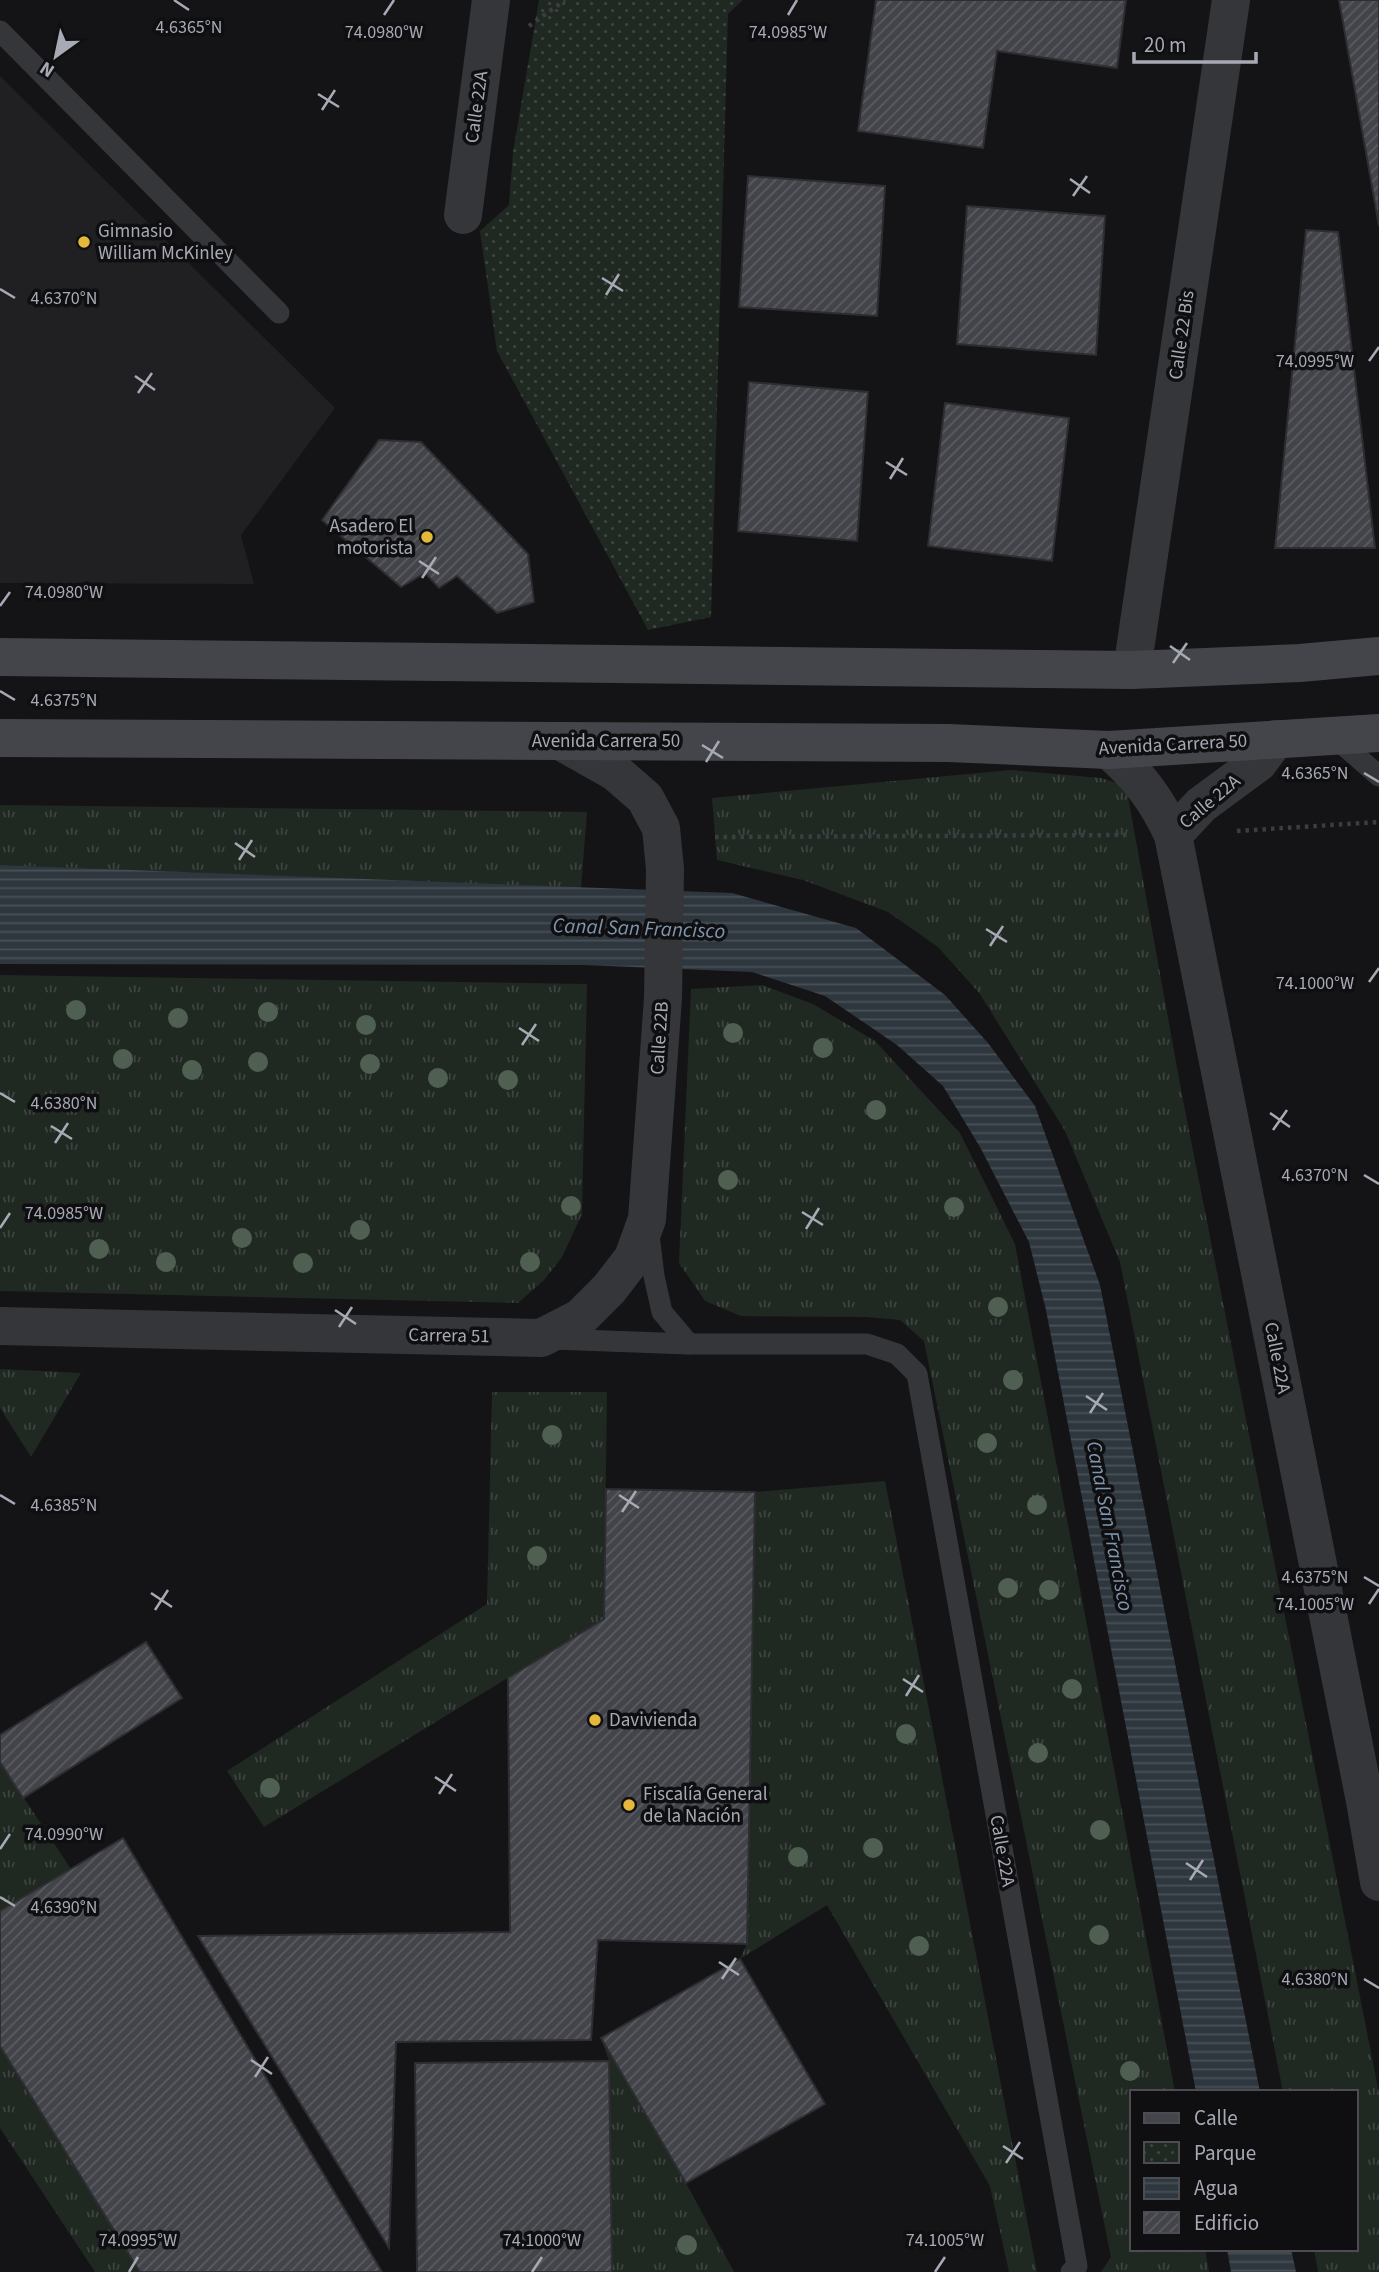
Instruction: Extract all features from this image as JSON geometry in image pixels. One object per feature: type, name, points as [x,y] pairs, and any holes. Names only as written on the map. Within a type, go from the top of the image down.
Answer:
[{"type":"main road","points":[[0,657],[1132,670],[1300,663],[1379,656]]},
{"type":"main road","name":"Avenida Carrera 50","points":[[0,738],[948,743],[1109,750],[1379,733]]},
{"type":"street","name":"Calle 22A","points":[[463,215],[491,0]]},
{"type":"street","name":"Calle 22 Bis","points":[[1132,670],[1231,0]]},
{"type":"street","name":"Calle 22A","points":[[1172,835],[1201,805],[1258,763],[1276,739]]},
{"type":"street","name":"Calle 22B","points":[[541,1338],[580,1318],[609,1289],[633,1258],[647,1219],[663,998],[664,869],[661,828],[645,798],[615,772],[560,741]]},
{"type":"street","name":"Calle 22A","points":[[1109,750],[1129,767],[1147,788],[1172,835],[1372,1800],[1379,1882]]},
{"type":"street","name":"Carrera 51","points":[[0,1326],[541,1338]]},
{"type":"lane","points":[[0,31],[279,313]]},
{"type":"lane","points":[[1333,736],[1379,776]]},
{"type":"lane","points":[[647,1219],[654,1276],[662,1312],[689,1344]]},
{"type":"lane","name":"Carrera 51","points":[[541,1338],[689,1344],[867,1344],[897,1354]]},
{"type":"lane","name":"Calle 22A","points":[[897,1354],[917,1374],[1077,2266],[1071,2272]]},
{"type":"path","points":[[1232,831],[1379,822]]},
{"type":"path","points":[[715,836],[1172,835]]},
{"type":"shaded area","name":"Gimnasio William McKinley","points":[[0,76],[335,408],[241,535],[254,584],[0,583]]},
{"type":"green space","points":[[539,0],[743,0],[728,14],[711,617],[648,630],[497,351],[480,231],[509,205],[513,152]]},
{"type":"green space","points":[[1011,770],[1101,778],[1126,786],[1182,1095],[1379,2093],[1379,2272],[1318,2272],[1314,2251],[1358,2251],[1358,2090],[1283,2090],[1120,1262],[1065,1131],[980,994],[938,947],[888,912],[803,880],[717,860],[712,798]]},
{"type":"green space","points":[[0,805],[587,812],[581,888],[0,865]]},
{"type":"green space","points":[[0,975],[587,984],[582,1214],[562,1257],[544,1280],[518,1303],[0,1291]]},
{"type":"green space","points":[[762,985],[813,1004],[875,1041],[960,1133],[1015,1244],[1175,2090],[1130,2090],[1130,2251],[1205,2251],[1209,2272],[1101,2272],[1111,2257],[924,1341],[900,1320],[867,1317],[741,1316],[705,1301],[679,1263],[691,989]]},
{"type":"green space","points":[[0,1369],[81,1373],[31,1457],[0,1408]]},
{"type":"green space","points":[[492,1392],[607,1392],[604,1619],[264,1827],[227,1771],[487,1604]]},
{"type":"green space","points":[[885,1481],[1037,2272],[1009,2272],[990,2186],[827,1905],[740,1959],[747,1944],[755,1492]]},
{"type":"green space","points":[[0,1762],[71,1869],[0,1911]]},
{"type":"green space","points":[[601,2038],[686,2183],[734,2272],[612,2272],[609,2061]]},
{"type":"green space","points":[[0,2046],[140,2272],[95,2272],[0,2128]]},
{"type":"water","name":"Canal San Francisco","points":[[0,865],[732,893],[856,928],[945,995],[988,1043],[1035,1106],[1100,1285],[1260,2090],[1196,2090],[1046,1310],[1029,1242],[980,1147],[943,1086],[897,1045],[825,996],[752,972],[585,965],[0,964]]},
{"type":"water","points":[[1227,2251],[1291,2251],[1296,2272],[1231,2272]]},
{"type":"building","points":[[876,0],[1126,0],[1117,68],[997,51],[983,148],[858,131]]},
{"type":"building","points":[[1339,0],[1379,0],[1379,226]]},
{"type":"building","points":[[748,176],[885,186],[877,316],[739,307]]},
{"type":"building","points":[[967,206],[1105,216],[1096,355],[957,344]]},
{"type":"building","points":[[1306,230],[1338,232],[1375,548],[1275,548]]},
{"type":"building","points":[[749,382],[868,392],[857,541],[738,531]]},
{"type":"building","points":[[945,403],[1069,418],[1052,561],[928,546]]},
{"type":"building","name":"Asadero El motorista","points":[[379,440],[421,442],[528,554],[534,602],[497,613],[457,576],[439,588],[425,573],[401,587],[322,520]]},
{"type":"building","name":"Fiscalía General de la Nación","points":[[606,1489],[755,1492],[747,1944],[598,1940],[591,2040],[396,2042],[389,2248],[198,1936],[510,1932],[508,1678],[604,1619]]},
{"type":"building","points":[[146,1642],[182,1698],[23,1798],[0,1762],[0,1735]]},
{"type":"building","points":[[123,1838],[382,2272],[140,2272],[0,2046],[0,1911]]},
{"type":"building","points":[[740,1959],[825,2104],[686,2183],[601,2038]]},
{"type":"building","points":[[609,2061],[612,2272],[417,2272],[415,2063]]},
{"type":"place","name":"Gimnasio William McKinley","points":[[84,242]]},
{"type":"place","name":"Asadero El motorista","points":[[427,537]]},
{"type":"place","name":"Davivienda","points":[[595,1720]]},
{"type":"place","name":"Fiscalía General de la Nación","points":[[629,1805]]}]
